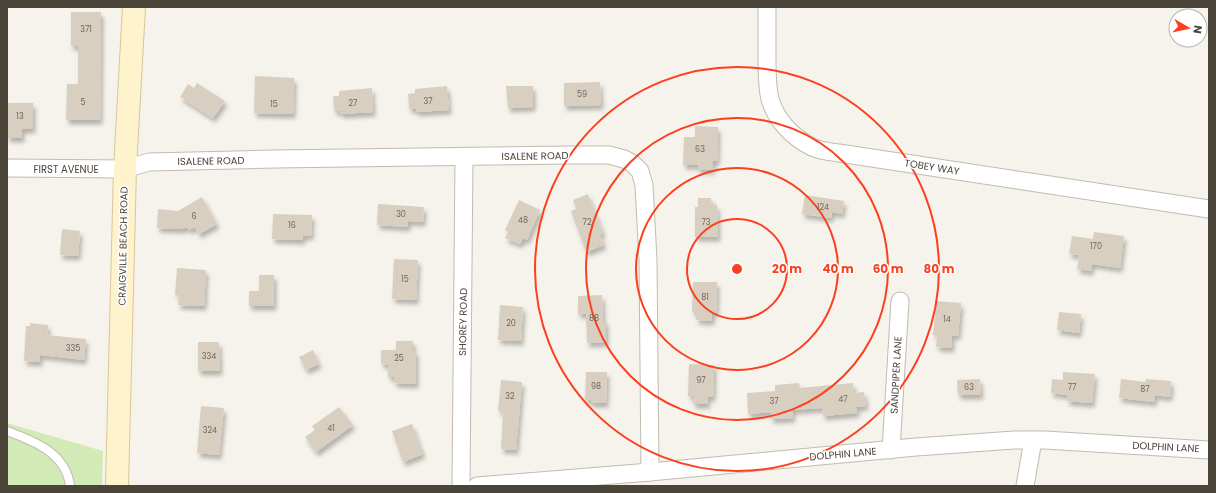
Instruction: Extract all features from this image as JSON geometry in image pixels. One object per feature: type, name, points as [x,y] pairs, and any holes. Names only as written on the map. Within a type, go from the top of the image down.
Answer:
[{"type":"main road","name":"CRAIGVILLE BEACH ROAD","points":[[118,486],[125,169],[134,7]]},
{"type":"street","name":"TOBEY WAY","points":[[767,7],[767,72],[770,99],[782,123],[801,141],[813,147],[839,154],[1209,209]]},
{"type":"street","name":"ISALENE ROAD","points":[[125,169],[149,162],[609,155],[632,163],[640,171],[644,185],[648,260],[650,472]]},
{"type":"street","name":"SHOREY ROAD","points":[[461,486],[464,157]]},
{"type":"street","name":"FIRST AVENUE","points":[[7,168],[125,169]]},
{"type":"street","name":"SANDPIPER LANE","points":[[892,450],[900,301]]},
{"type":"street","name":"DOLPHIN LANE","points":[[477,486],[971,443],[1033,440],[1209,450]]},
{"type":"street","points":[[1025,486],[1033,440]]},
{"type":"lane","points":[[7,431],[35,442],[48,450],[61,464],[69,477],[70,486]]},
{"type":"green space","points":[[7,423],[103,451],[102,486],[7,486]]},
{"type":"building","points":[[71,12],[101,12],[100,120],[66,120],[67,84],[78,84],[78,46],[71,46]]},
{"type":"building","points":[[255,76],[294,78],[293,114],[254,113]]},
{"type":"building","points":[[600,82],[601,105],[564,106],[564,83]]},
{"type":"building","points":[[197,83],[225,101],[213,118],[180,97],[188,84],[194,88]]},
{"type":"building","points":[[447,86],[449,110],[416,112],[416,109],[409,109],[408,94],[415,93],[415,89]]},
{"type":"building","points":[[506,86],[533,86],[533,107],[508,108]]},
{"type":"building","points":[[372,88],[373,112],[341,114],[340,111],[334,111],[333,96],[339,96],[339,91]]},
{"type":"building","points":[[7,103],[33,103],[33,129],[22,129],[22,138],[7,138]]},
{"type":"building","points":[[695,126],[718,127],[717,161],[713,161],[712,170],[698,170],[698,165],[683,165],[684,137],[695,137]]},
{"type":"building","points":[[588,194],[603,233],[600,234],[604,245],[586,252],[571,211],[576,209],[573,200]]},
{"type":"building","points":[[805,195],[844,201],[842,214],[832,212],[831,218],[802,214]]},
{"type":"building","points":[[202,197],[217,224],[199,234],[195,227],[189,230],[187,227],[182,229],[157,228],[158,209],[178,211]]},
{"type":"building","points":[[698,198],[711,198],[712,205],[717,205],[718,237],[695,237],[695,207],[698,207]]},
{"type":"building","points":[[519,200],[540,210],[527,240],[523,238],[520,244],[505,238],[508,232],[505,230]]},
{"type":"building","points":[[378,204],[424,207],[423,222],[408,221],[408,227],[377,225]]},
{"type":"building","points":[[273,214],[312,215],[311,236],[303,235],[303,240],[272,239]]},
{"type":"building","points":[[62,229],[80,231],[78,256],[60,255]]},
{"type":"building","points":[[1094,232],[1124,236],[1120,268],[1092,264],[1091,271],[1077,269],[1079,255],[1069,254],[1072,236],[1093,239]]},
{"type":"building","points":[[394,259],[418,260],[416,300],[392,299]]},
{"type":"building","points":[[177,268],[206,270],[204,306],[178,305],[179,295],[175,295]]},
{"type":"building","points":[[259,275],[274,275],[274,306],[249,306],[249,291],[259,291]]},
{"type":"building","points":[[693,282],[717,282],[716,313],[712,313],[712,321],[696,320],[696,312],[692,312]]},
{"type":"building","points":[[602,295],[603,321],[606,321],[606,342],[587,343],[586,314],[578,314],[578,296]]},
{"type":"building","points":[[936,301],[961,303],[958,336],[952,335],[952,348],[936,347],[937,335],[933,335]]},
{"type":"building","points":[[500,305],[523,307],[521,341],[498,340]]},
{"type":"building","points":[[1059,312],[1081,314],[1079,333],[1057,330]]},
{"type":"building","points":[[30,323],[48,325],[47,335],[86,339],[84,360],[40,355],[40,362],[24,361],[26,326],[30,326]]},
{"type":"building","points":[[396,341],[413,341],[413,351],[416,351],[416,384],[394,383],[394,377],[388,377],[388,365],[381,364],[381,350],[396,350]]},
{"type":"building","points":[[198,342],[219,342],[220,371],[198,371]]},
{"type":"building","points":[[313,350],[319,364],[306,370],[299,357]]},
{"type":"building","points":[[689,364],[714,365],[713,397],[707,397],[708,404],[693,404],[693,396],[688,396]]},
{"type":"building","points":[[586,372],[607,372],[606,403],[591,403],[591,400],[585,400]]},
{"type":"building","points":[[1063,372],[1095,374],[1092,403],[1067,401],[1067,395],[1051,393],[1052,379],[1063,380]]},
{"type":"building","points":[[980,379],[981,395],[958,395],[957,380]]},
{"type":"building","points":[[1121,379],[1145,382],[1146,379],[1171,381],[1170,397],[1155,395],[1154,402],[1119,398]]},
{"type":"building","points":[[501,380],[522,382],[516,450],[501,449],[503,411],[498,411]]},
{"type":"building","points":[[799,383],[800,388],[853,383],[854,393],[864,392],[866,406],[856,407],[857,413],[823,416],[822,408],[792,410],[793,418],[771,419],[771,412],[748,414],[747,393],[775,391],[775,385]]},
{"type":"building","points":[[201,406],[224,408],[219,455],[197,453]]},
{"type":"building","points":[[339,407],[353,425],[316,452],[305,437],[315,430],[312,426]]},
{"type":"building","points":[[412,424],[423,454],[403,462],[392,431]]}]
